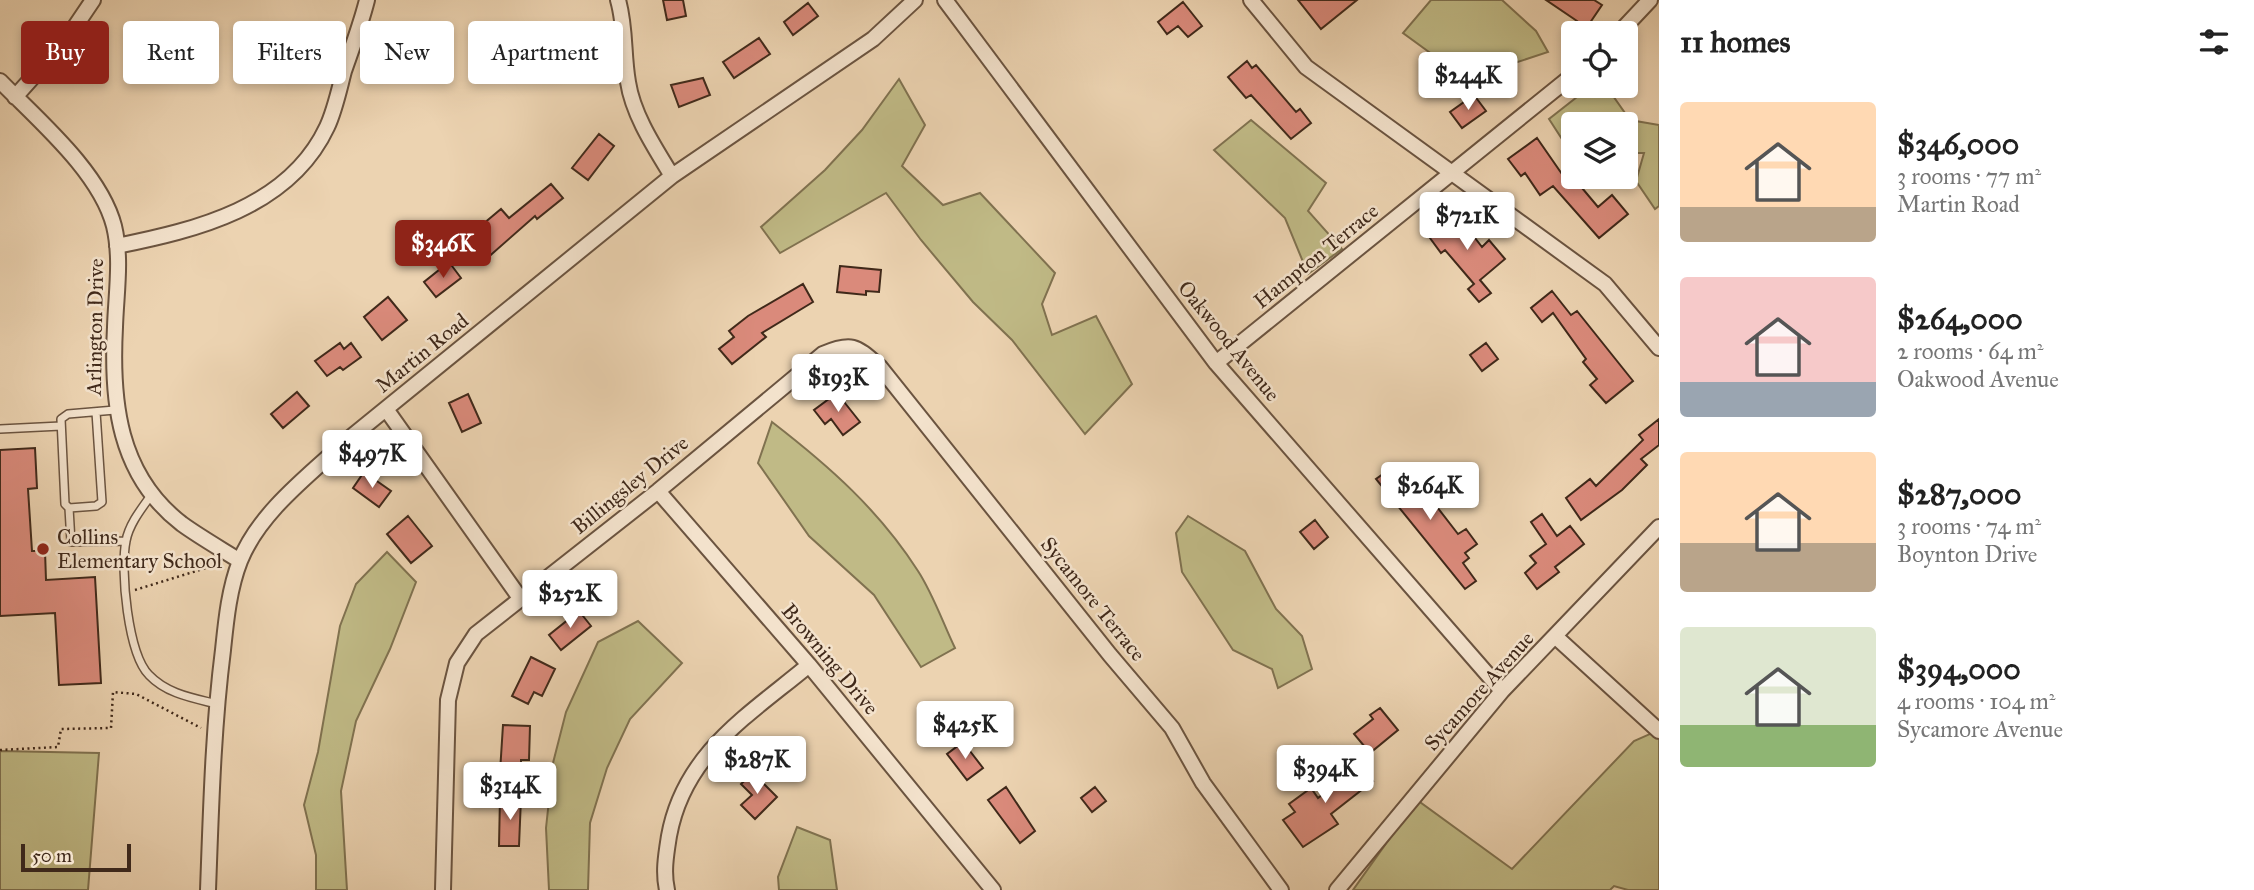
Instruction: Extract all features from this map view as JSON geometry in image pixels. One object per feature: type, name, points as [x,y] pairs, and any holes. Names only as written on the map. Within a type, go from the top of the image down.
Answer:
[{"type":"street","points":[[16,97],[66,40],[93,0]]},
{"type":"street","points":[[117,246],[184,232],[239,212],[278,187],[312,153],[327,126],[366,0]]},
{"type":"street","points":[[618,0],[626,40],[628,83],[649,136],[673,176]]},
{"type":"street","name":"Martin Road","points":[[208,890],[216,730],[228,607],[240,561],[257,532],[296,485],[673,176],[873,39],[915,0]]},
{"type":"street","name":"Oakwood Avenue","points":[[946,0],[1216,363],[1502,691]]},
{"type":"street","points":[[1251,0],[1306,67],[1605,284],[1659,348]]},
{"type":"street","points":[[1630,21],[1650,0]]},
{"type":"street","name":"Arlington Drive","points":[[0,81],[71,154],[96,189],[113,224],[117,246],[115,410],[126,451],[152,494],[181,523],[240,561]]},
{"type":"street","name":"Hampton Terrace","points":[[1216,363],[1561,85]]},
{"type":"street","name":"Billingsley Drive","points":[[443,890],[448,700],[457,663],[476,634],[658,491],[823,354],[846,346],[857,346]]},
{"type":"street","name":"Sycamore Terrace","points":[[857,346],[880,367],[1110,655],[1172,728],[1203,783],[1281,890]]},
{"type":"street","points":[[386,409],[520,598]]},
{"type":"street","name":"Browning Drive","points":[[658,491],[809,665],[993,890]]},
{"type":"street","name":"Sycamore Avenue","points":[[1337,890],[1502,691],[1659,527]]},
{"type":"street","points":[[1556,637],[1659,731]]},
{"type":"street","points":[[667,890],[665,859],[671,822],[695,767],[709,749],[809,665]]},
{"type":"lane","points":[[115,410],[68,414],[61,419],[65,503],[69,508],[71,542],[126,541]]},
{"type":"lane","points":[[69,508],[96,506],[102,502],[96,412]]},
{"type":"lane","points":[[0,429],[61,426]]},
{"type":"lane","points":[[152,494],[136,516],[126,541],[127,593],[133,649],[147,674],[164,688],[218,705]]},
{"type":"path","points":[[127,593],[213,565],[240,561]]},
{"type":"path","points":[[0,750],[58,747],[61,729],[111,728],[113,692],[136,694],[192,726],[216,730]]},
{"type":"shaded area","points":[[1431,0],[1502,0],[1536,31],[1548,52],[1466,79],[1403,33]]},
{"type":"shaded area","points":[[899,79],[925,125],[902,166],[943,205],[980,193],[1055,273],[1042,304],[1052,335],[1096,316],[1132,384],[1085,434],[1012,340],[973,302],[886,193],[780,253],[761,227],[825,170],[862,130]]},
{"type":"shaded area","points":[[1576,98],[1614,98],[1624,112],[1561,112],[1561,138],[1549,119]]},
{"type":"shaded area","points":[[1251,120],[1326,183],[1308,211],[1342,249],[1308,274],[1285,218],[1214,150]]},
{"type":"shaded area","points":[[1638,121],[1659,125],[1659,206],[1655,209],[1638,184],[1644,153],[1638,153]]},
{"type":"shaded area","points":[[772,422],[833,472],[887,528],[923,580],[955,648],[921,667],[874,595],[809,536],[758,463]]},
{"type":"shaded area","points":[[1188,516],[1245,551],[1276,609],[1302,636],[1312,669],[1278,688],[1272,669],[1233,650],[1182,572],[1176,533]]},
{"type":"shaded area","points":[[387,552],[416,582],[390,649],[356,721],[341,791],[347,890],[316,890],[316,855],[304,805],[318,752],[340,626],[356,584]]},
{"type":"shaded area","points":[[638,621],[682,663],[630,719],[607,768],[590,823],[588,890],[549,890],[546,828],[553,763],[566,712],[598,642]]},
{"type":"shaded area","points":[[1659,730],[1659,890],[1628,890],[1614,886],[1610,890],[1353,890],[1417,800],[1512,869],[1634,741]]},
{"type":"shaded area","points":[[0,751],[99,753],[88,890],[0,890]]},
{"type":"shaded area","points":[[797,827],[830,840],[837,890],[779,890],[778,877]]},
{"type":"building","points":[[663,0],[683,0],[686,16],[667,20]]},
{"type":"building","points":[[1298,0],[1357,0],[1321,29]]},
{"type":"building","points":[[1546,0],[1594,0],[1602,5],[1591,21],[1577,21]]},
{"type":"building","points":[[1183,2],[1202,26],[1188,37],[1178,26],[1167,34],[1158,22]]},
{"type":"building","points":[[808,3],[818,16],[793,35],[784,22]]},
{"type":"building","points":[[759,38],[770,54],[734,78],[723,62]]},
{"type":"building","points":[[1247,61],[1252,68],[1256,65],[1296,112],[1300,109],[1311,123],[1291,139],[1251,95],[1246,98],[1228,77]]},
{"type":"building","points":[[703,78],[710,95],[679,107],[671,85]]},
{"type":"building","points":[[1474,95],[1486,111],[1462,128],[1450,112]]},
{"type":"building","points":[[599,134],[614,146],[588,180],[572,168]]},
{"type":"building","points":[[1537,138],[1561,173],[1561,189],[1583,189],[1598,207],[1612,195],[1628,214],[1599,238],[1553,186],[1540,195],[1525,173],[1521,176],[1508,159]]},
{"type":"building","points":[[551,184],[563,198],[537,219],[535,216],[485,260],[472,244],[483,236],[477,229],[501,209],[509,218]]},
{"type":"building","points":[[1455,212],[1482,247],[1489,240],[1505,259],[1480,280],[1491,293],[1479,302],[1468,289],[1474,284],[1445,250],[1441,253],[1427,234]]},
{"type":"building","points":[[449,262],[461,278],[436,297],[424,282]]},
{"type":"building","points":[[840,266],[881,270],[879,292],[866,291],[866,295],[837,292]]},
{"type":"building","points":[[803,284],[813,302],[762,333],[766,337],[732,364],[719,349],[734,337],[729,331],[748,316]]},
{"type":"building","points":[[1552,291],[1571,315],[1577,311],[1633,381],[1606,403],[1590,385],[1597,379],[1583,362],[1586,359],[1553,313],[1542,322],[1531,308]]},
{"type":"building","points":[[388,297],[407,320],[382,340],[364,317]]},
{"type":"building","points":[[340,343],[344,349],[351,343],[361,357],[343,370],[340,367],[327,376],[315,361]]},
{"type":"building","points":[[1486,343],[1498,359],[1482,371],[1470,355]]},
{"type":"building","points":[[297,392],[309,406],[283,428],[271,414]]},
{"type":"building","points":[[837,393],[860,422],[843,435],[831,419],[825,424],[814,410]]},
{"type":"building","points":[[468,394],[481,423],[462,432],[449,403]]},
{"type":"building","points":[[1659,419],[1659,445],[1641,459],[1647,465],[1622,490],[1581,520],[1566,498],[1590,479],[1596,486],[1643,440],[1639,435]]},
{"type":"building","points":[[35,448],[37,488],[28,489],[32,551],[45,551],[46,580],[95,577],[101,683],[59,685],[55,613],[0,616],[0,450]]},
{"type":"building","points":[[1397,464],[1415,487],[1425,479],[1434,489],[1427,494],[1458,534],[1466,529],[1477,544],[1465,553],[1469,558],[1463,563],[1476,581],[1465,589],[1376,479]]},
{"type":"building","points":[[364,472],[391,491],[379,507],[353,488]]},
{"type":"building","points":[[1542,514],[1557,536],[1570,526],[1584,544],[1555,567],[1559,572],[1537,589],[1525,573],[1536,563],[1530,556],[1546,544],[1531,522]]},
{"type":"building","points":[[408,516],[432,546],[411,563],[387,534]]},
{"type":"building","points":[[1315,520],[1328,537],[1314,549],[1300,532]]},
{"type":"building","points":[[579,611],[591,626],[561,650],[549,635]]},
{"type":"building","points":[[531,657],[555,669],[542,696],[534,692],[528,704],[512,696]]},
{"type":"building","points":[[1380,708],[1398,730],[1370,753],[1354,734],[1373,719],[1370,715]]},
{"type":"building","points":[[503,725],[530,726],[529,760],[521,760],[521,773],[500,772]]},
{"type":"building","points":[[963,742],[983,768],[967,780],[947,754]]},
{"type":"building","points":[[1354,757],[1373,781],[1331,814],[1338,824],[1303,847],[1283,820],[1295,812],[1289,804],[1311,788],[1318,798],[1346,776],[1340,769]]},
{"type":"building","points":[[753,773],[777,797],[755,819],[741,805],[752,795],[741,784]]},
{"type":"building","points":[[1006,787],[1035,831],[1020,843],[988,800]]},
{"type":"building","points":[[1095,787],[1106,801],[1092,812],[1081,798]]},
{"type":"building","points":[[500,797],[521,798],[519,846],[499,846]]},
{"type":"place","name":"Collins Elementary School","points":[[43,549]]}]
